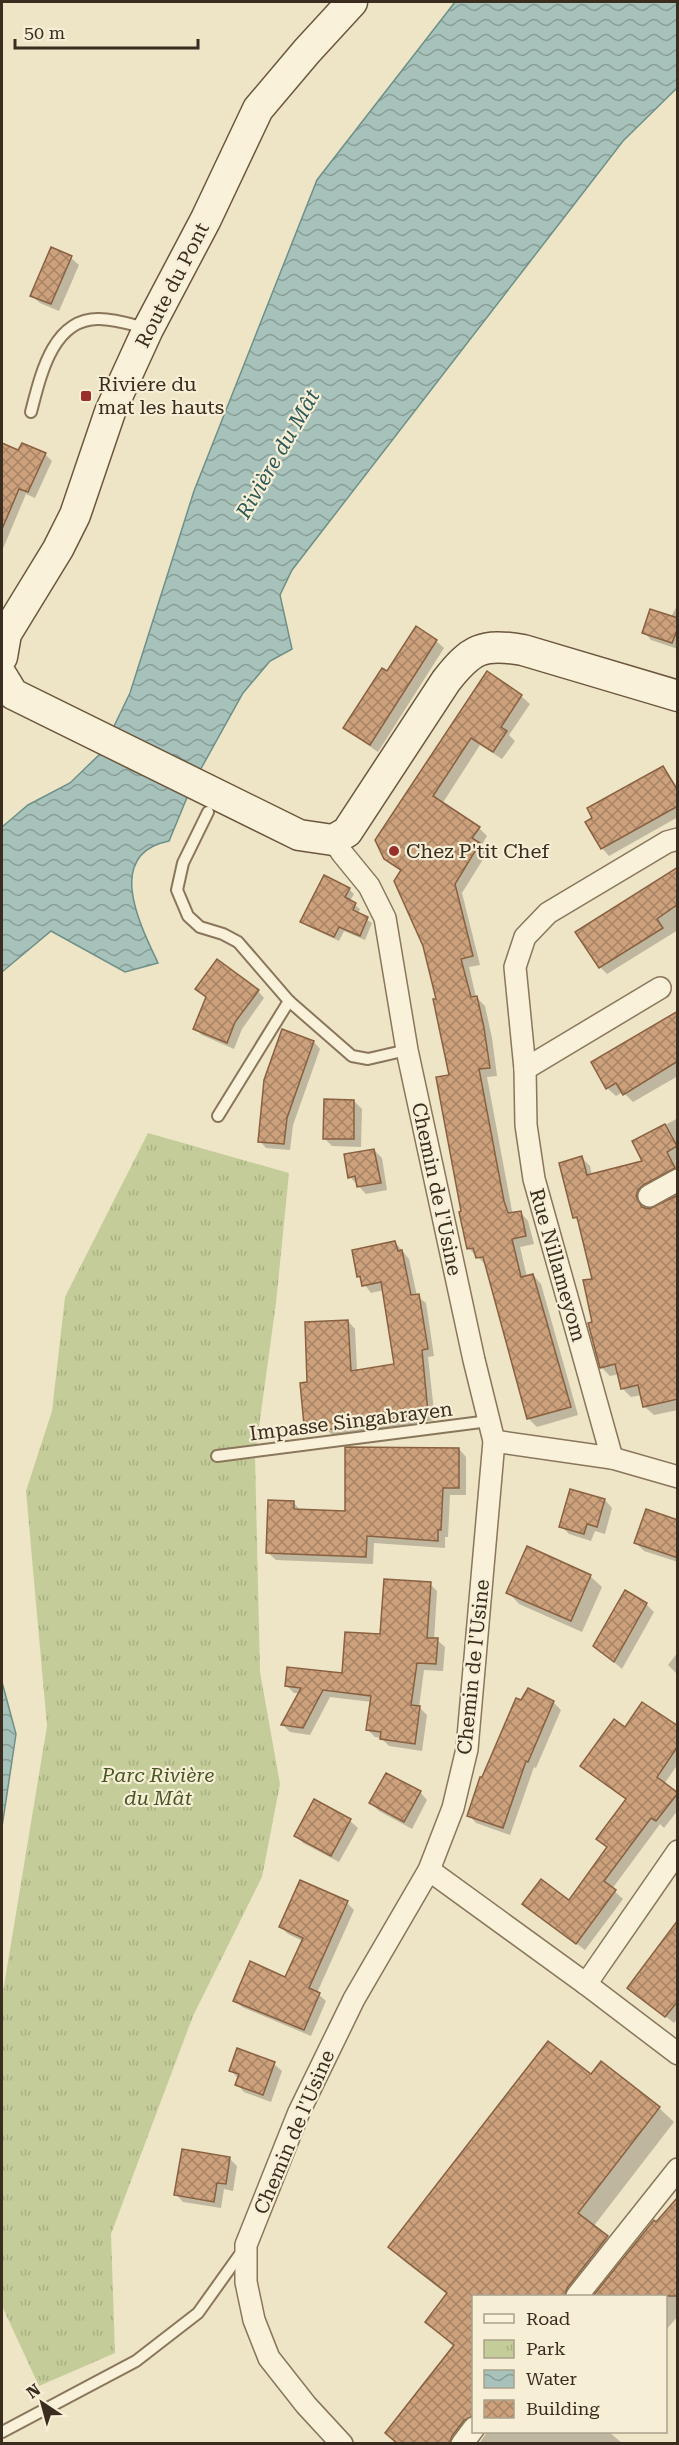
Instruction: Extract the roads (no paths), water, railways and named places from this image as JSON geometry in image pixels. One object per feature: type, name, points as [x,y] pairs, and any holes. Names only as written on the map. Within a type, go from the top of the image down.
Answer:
[{"type":"main road","name":"Route du Pont","points":[[2,657],[6,634],[58,549],[75,515],[110,412],[148,329],[206,219],[258,109],[352,2]]},
{"type":"main road","points":[[8,685],[299,835],[333,840],[347,831],[446,681],[462,661],[480,649],[498,646],[523,650],[678,696]]},
{"type":"street","name":"Rue Nillameyom","points":[[612,1458],[534,1179],[526,1125],[525,1068],[515,967],[525,937],[548,913],[667,842],[678,839]]},
{"type":"street","name":"Chemin de l'Usine","points":[[333,840],[369,886],[384,918],[407,1050],[492,1431],[467,1749],[453,1808],[429,1870],[354,1998],[299,2112],[246,2245],[246,2282],[254,2320],[269,2358],[306,2405],[342,2444]]},
{"type":"street","points":[[525,1068],[660,988]]},
{"type":"street","points":[[649,1196],[678,1180]]},
{"type":"street","points":[[492,1431],[612,1458],[678,1477]]},
{"type":"street","points":[[586,1984],[678,1851]]},
{"type":"street","points":[[429,1870],[678,2054]]},
{"type":"street","points":[[578,2295],[678,2169]]},
{"type":"street","points":[[462,2444],[472,2431]]},
{"type":"lane","points":[[31,412],[40,377],[53,348],[62,335],[77,325],[96,319],[114,320],[148,329]]},
{"type":"lane","points":[[208,812],[183,863],[177,890],[188,916],[200,927],[223,934],[238,942],[289,1001],[352,1056],[368,1059],[407,1050]]},
{"type":"lane","points":[[218,1116],[289,1001]]},
{"type":"lane","name":"Impasse Singabrayen","points":[[217,1456],[492,1431]]},
{"type":"lane","points":[[2,2432],[136,2361],[198,2313],[246,2245]]},
{"type":"water","name":"Rivière du Mât","points":[[455,2],[677,2],[677,88],[623,141],[292,570],[280,595],[292,649],[270,661],[243,693],[193,783],[169,841],[149,848],[137,860],[132,875],[132,893],[143,930],[158,963],[125,972],[51,931],[2,972],[2,827],[28,805],[70,783],[101,753],[130,693],[194,491],[317,180]]},
{"type":"water","points":[[2,1682],[16,1734],[2,1827]]},
{"type":"place","name":"Riviere du mat les hauts","points":[[86,396]]},
{"type":"place","name":"Chez P'tit Chef","points":[[394,851]]},
{"type":"park label","name":"Parc Rivière du Mât","points":[[158,1786]]}]
